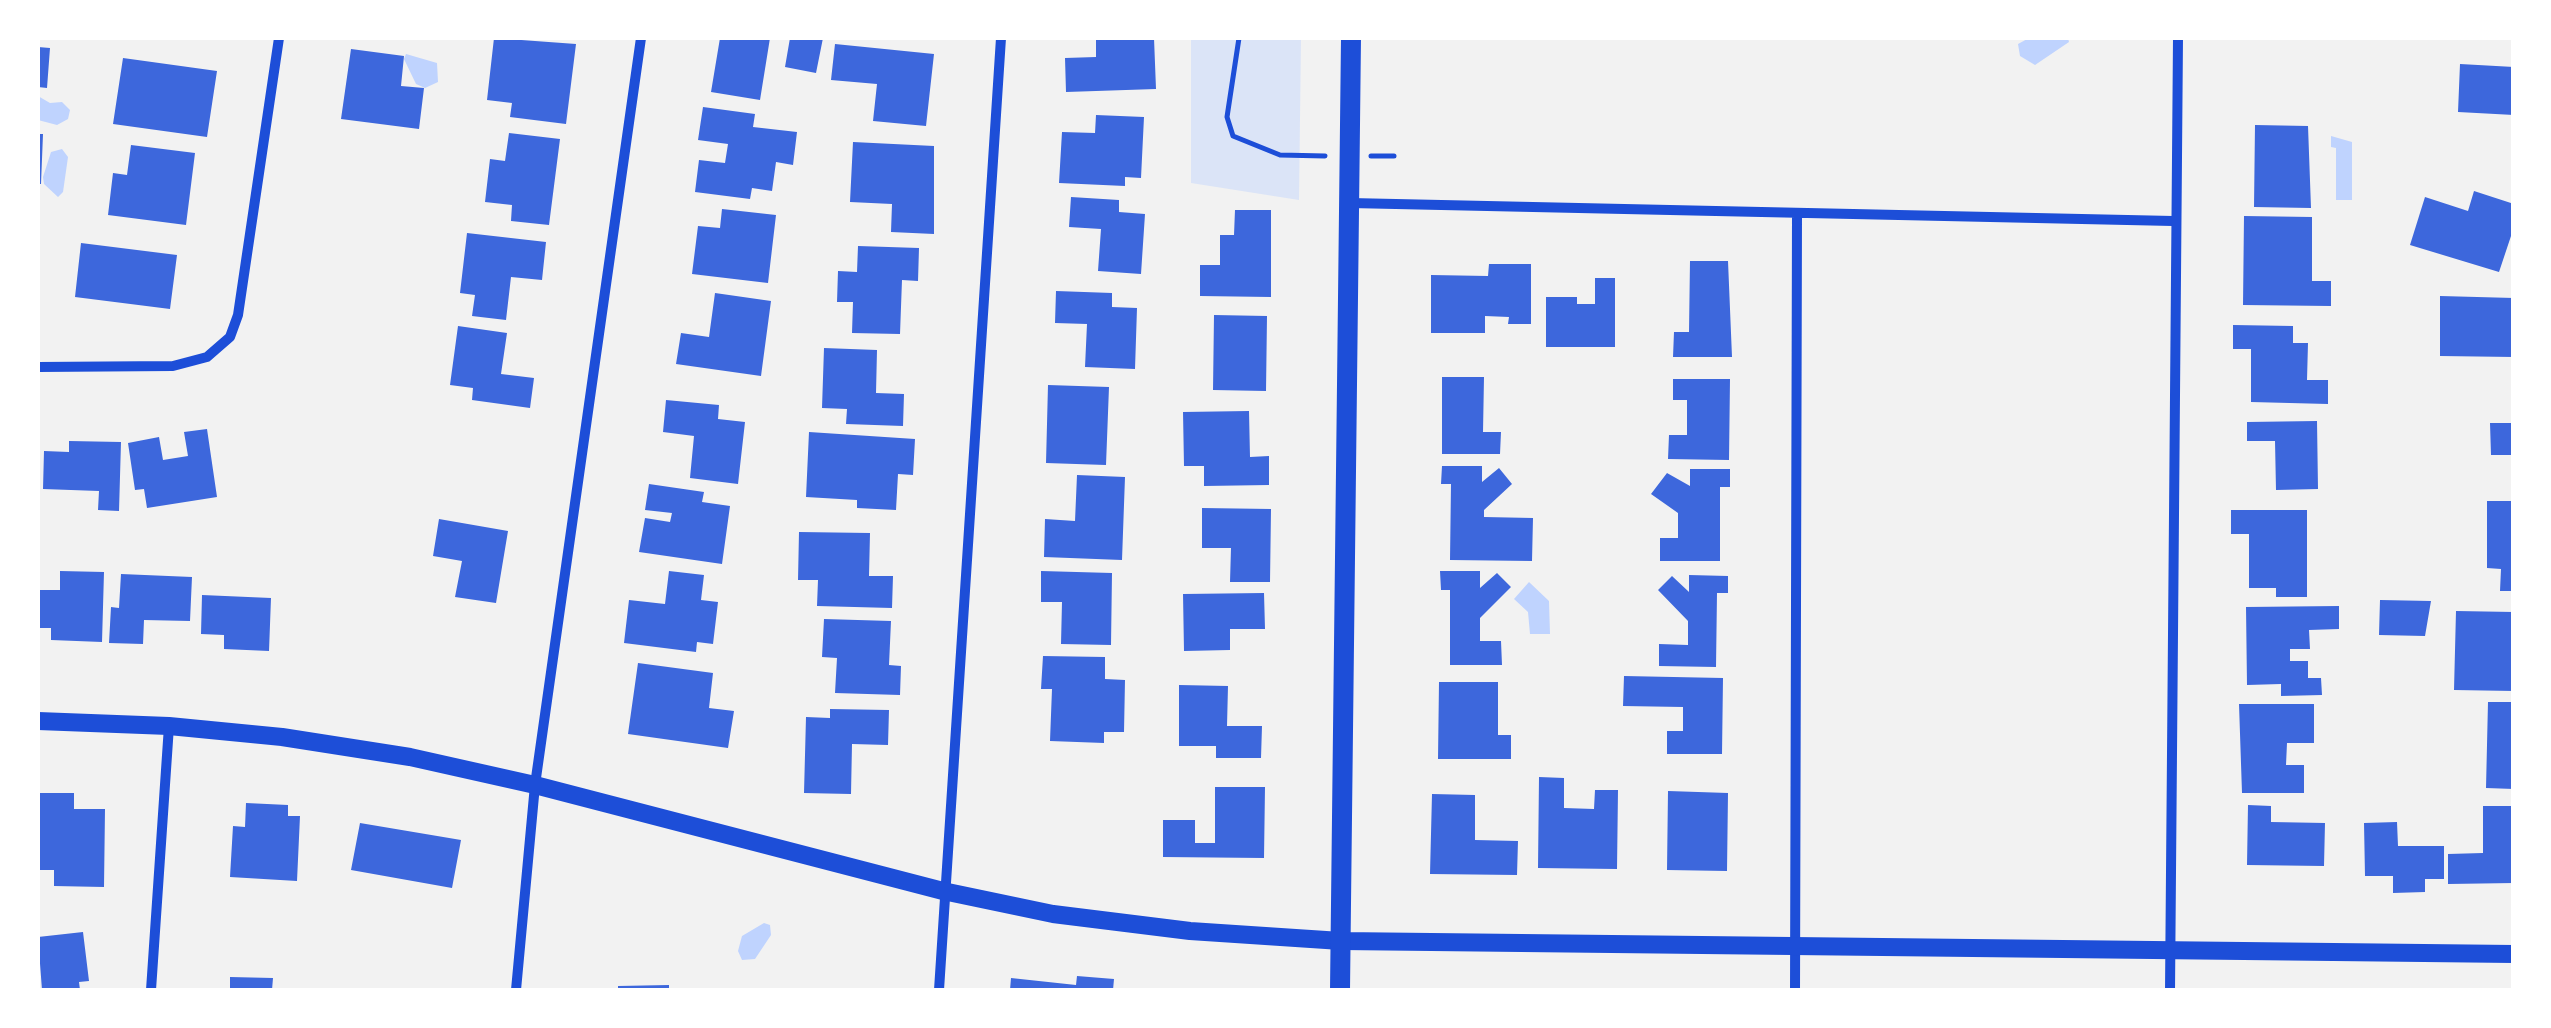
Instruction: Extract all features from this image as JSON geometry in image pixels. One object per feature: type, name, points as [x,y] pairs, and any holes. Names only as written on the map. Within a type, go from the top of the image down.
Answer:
[{"type":"main road","points":[[1340,990],[1351,38]]},
{"type":"street","points":[[38,367],[173,366],[206,357],[230,337],[238,316],[279,38]]},
{"type":"street","points":[[516,990],[535,785],[641,38]]},
{"type":"street","points":[[939,990],[1002,38]]},
{"type":"street","points":[[2170,990],[2178,38]]},
{"type":"street","points":[[1348,204],[2174,220]]},
{"type":"street","points":[[1795,990],[1797,213]]},
{"type":"street","points":[[38,721],[168,726],[374,752],[535,785],[943,892],[1053,914],[1151,926],[1340,941],[1795,943],[2514,954]]},
{"type":"street","points":[[151,990],[168,726]]},
{"type":"path","points":[[1238,38],[1227,117],[1233,136],[1252,147],[1304,156]]},
{"type":"shaded area","points":[[1191,38],[1301,38],[1299,200],[1191,183]]},
{"type":"water","points":[[2029,38],[2068,38],[2069,42],[2035,65],[2020,56],[2018,44]]},
{"type":"water","points":[[406,54],[437,63],[438,82],[425,88],[416,84],[404,59]]},
{"type":"water","points":[[38,96],[50,103],[62,102],[70,110],[68,119],[57,125],[38,120]]},
{"type":"water","points":[[2331,136],[2352,142],[2352,200],[2336,200],[2336,148],[2331,147]]},
{"type":"water","points":[[62,149],[68,157],[63,192],[58,197],[44,184],[43,177],[51,152]]},
{"type":"water","points":[[1529,582],[1549,601],[1550,634],[1530,634],[1528,612],[1514,599]]},
{"type":"water","points":[[764,923],[770,925],[771,935],[755,959],[742,960],[738,951],[742,936]]},
{"type":"building","points":[[494,38],[576,44],[566,124],[510,117],[512,103],[487,100]]},
{"type":"building","points":[[720,38],[770,38],[760,100],[711,92]]},
{"type":"building","points":[[790,38],[823,38],[816,73],[785,67]]},
{"type":"building","points":[[1096,38],[1154,38],[1156,89],[1066,92],[1065,58],[1096,57]]},
{"type":"building","points":[[835,44],[934,54],[926,126],[873,121],[877,84],[831,80]]},
{"type":"building","points":[[38,47],[50,48],[47,88],[38,87]]},
{"type":"building","points":[[351,49],[404,56],[401,86],[424,88],[419,129],[341,119]]},
{"type":"building","points":[[123,58],[217,71],[207,137],[113,124]]},
{"type":"building","points":[[2460,64],[2514,67],[2514,115],[2458,112]]},
{"type":"building","points":[[703,107],[755,114],[753,127],[797,132],[793,165],[776,162],[772,191],[752,188],[750,199],[695,192],[699,160],[725,163],[728,144],[698,140]]},
{"type":"building","points":[[1096,115],[1144,117],[1141,178],[1125,177],[1125,186],[1059,183],[1062,132],[1095,133]]},
{"type":"building","points":[[2255,125],[2308,126],[2311,208],[2254,207]]},
{"type":"building","points":[[509,133],[560,139],[549,225],[511,221],[512,205],[485,202],[490,159],[505,161]]},
{"type":"building","points":[[38,134],[43,134],[41,184],[38,184]]},
{"type":"building","points":[[853,142],[934,146],[934,234],[891,232],[892,204],[850,202]]},
{"type":"building","points":[[131,145],[195,153],[186,225],[108,215],[113,173],[127,175]]},
{"type":"building","points":[[2474,191],[2514,204],[2514,227],[2499,272],[2410,245],[2425,197],[2468,211]]},
{"type":"building","points":[[1071,197],[1119,200],[1119,212],[1145,214],[1141,274],[1098,271],[1101,229],[1069,227]]},
{"type":"building","points":[[722,209],[776,215],[768,283],[692,274],[698,226],[720,228]]},
{"type":"building","points":[[1235,210],[1271,210],[1271,297],[1200,296],[1200,265],[1220,265],[1220,235],[1234,235]]},
{"type":"building","points":[[2244,216],[2312,217],[2312,281],[2331,281],[2331,306],[2243,305]]},
{"type":"building","points":[[467,233],[546,242],[542,280],[511,277],[506,320],[472,316],[475,295],[460,293]]},
{"type":"building","points":[[81,243],[177,255],[170,309],[75,297]]},
{"type":"building","points":[[858,246],[919,248],[918,281],[902,280],[900,334],[852,333],[853,302],[837,302],[838,271],[857,272]]},
{"type":"building","points":[[1690,261],[1728,261],[1732,357],[1673,357],[1674,332],[1689,332]]},
{"type":"building","points":[[1489,264],[1531,264],[1531,324],[1508,324],[1509,317],[1485,316],[1485,333],[1431,333],[1431,275],[1488,276]]},
{"type":"building","points":[[1595,278],[1615,278],[1615,347],[1546,347],[1546,297],[1577,297],[1577,304],[1595,304]]},
{"type":"building","points":[[1056,291],[1112,293],[1112,307],[1137,308],[1135,369],[1085,367],[1087,324],[1055,323]]},
{"type":"building","points":[[715,293],[771,301],[761,376],[676,364],[681,333],[709,337]]},
{"type":"building","points":[[2440,296],[2514,298],[2514,357],[2440,356]]},
{"type":"building","points":[[1214,315],[1267,316],[1266,391],[1213,390]]},
{"type":"building","points":[[2233,325],[2293,326],[2293,343],[2308,343],[2307,380],[2328,380],[2328,404],[2251,402],[2251,349],[2233,349]]},
{"type":"building","points":[[458,326],[507,333],[501,374],[534,378],[530,408],[472,400],[473,388],[450,385]]},
{"type":"building","points":[[824,348],[877,350],[876,393],[904,394],[903,426],[846,424],[847,409],[822,408]]},
{"type":"building","points":[[1442,377],[1484,377],[1483,432],[1501,432],[1500,454],[1442,454]]},
{"type":"building","points":[[1673,379],[1730,379],[1729,460],[1668,459],[1669,435],[1687,435],[1687,400],[1673,400]]},
{"type":"building","points":[[1048,385],[1109,387],[1106,465],[1046,463]]},
{"type":"building","points":[[666,400],[719,405],[718,419],[745,422],[738,484],[690,478],[694,436],[663,432]]},
{"type":"building","points":[[1249,411],[1250,457],[1269,456],[1269,485],[1204,486],[1204,466],[1184,466],[1183,412]]},
{"type":"building","points":[[2317,421],[2318,489],[2276,490],[2275,441],[2247,441],[2247,422]]},
{"type":"building","points":[[2490,423],[2514,423],[2514,455],[2491,455]]},
{"type":"building","points":[[207,429],[217,497],[147,508],[144,489],[135,490],[128,443],[159,437],[163,460],[188,456],[184,432]]},
{"type":"building","points":[[809,432],[915,439],[913,475],[898,474],[896,510],[857,508],[857,500],[806,497]]},
{"type":"building","points":[[69,441],[121,442],[119,511],[98,510],[99,491],[43,489],[44,451],[69,452]]},
{"type":"building","points":[[1442,466],[1482,466],[1482,482],[1499,468],[1512,484],[1484,510],[1484,517],[1533,518],[1532,561],[1450,560],[1451,484],[1441,484]]},
{"type":"building","points":[[1690,469],[1730,469],[1730,487],[1720,487],[1720,561],[1660,561],[1660,538],[1678,538],[1678,513],[1651,494],[1667,473],[1690,486]]},
{"type":"building","points":[[1077,475],[1125,477],[1122,560],[1044,557],[1045,519],[1075,521]]},
{"type":"building","points":[[649,484],[704,492],[702,502],[730,506],[722,564],[639,552],[645,518],[670,522],[672,513],[645,510]]},
{"type":"building","points":[[2487,501],[2514,501],[2514,591],[2500,591],[2501,569],[2487,568]]},
{"type":"building","points":[[1202,508],[1271,509],[1270,582],[1230,582],[1231,548],[1202,548]]},
{"type":"building","points":[[2231,510],[2307,510],[2307,597],[2276,597],[2276,588],[2249,588],[2249,534],[2231,534]]},
{"type":"building","points":[[439,519],[508,531],[496,603],[455,597],[462,561],[433,556]]},
{"type":"building","points":[[799,532],[870,533],[869,576],[893,576],[892,608],[817,606],[818,580],[798,580]]},
{"type":"building","points":[[60,571],[104,572],[102,642],[51,640],[51,628],[38,628],[38,590],[60,590]]},
{"type":"building","points":[[669,571],[704,575],[701,600],[718,602],[713,644],[697,642],[696,652],[624,643],[629,600],[665,604]]},
{"type":"building","points":[[1041,571],[1112,573],[1111,645],[1061,644],[1062,602],[1041,602]]},
{"type":"building","points":[[1440,571],[1480,571],[1480,588],[1497,573],[1511,587],[1480,618],[1480,641],[1501,641],[1502,665],[1450,665],[1450,590],[1441,590]]},
{"type":"building","points":[[121,574],[192,577],[190,621],[144,620],[143,644],[109,643],[111,607],[119,608]]},
{"type":"building","points":[[1689,575],[1728,576],[1728,593],[1717,593],[1716,667],[1659,666],[1659,644],[1688,645],[1688,621],[1658,590],[1672,576],[1689,592]]},
{"type":"building","points":[[1264,593],[1265,629],[1230,629],[1230,650],[1184,651],[1183,594]]},
{"type":"building","points":[[202,595],[271,598],[269,651],[224,649],[224,635],[201,634]]},
{"type":"building","points":[[2380,600],[2431,601],[2425,636],[2379,635]]},
{"type":"building","points":[[2339,606],[2339,629],[2309,630],[2310,649],[2290,649],[2290,661],[2308,661],[2308,678],[2321,678],[2322,695],[2281,696],[2281,684],[2247,685],[2246,607]]},
{"type":"building","points":[[2456,611],[2514,612],[2514,691],[2454,690]]},
{"type":"building","points":[[824,619],[891,621],[889,665],[901,666],[900,695],[835,693],[837,658],[822,657]]},
{"type":"building","points":[[1043,656],[1105,657],[1105,679],[1125,680],[1124,732],[1104,732],[1104,743],[1050,741],[1052,689],[1041,689]]},
{"type":"building","points":[[638,663],[713,673],[709,708],[734,711],[728,748],[628,734]]},
{"type":"building","points":[[1624,676],[1723,678],[1722,754],[1667,754],[1667,731],[1683,731],[1683,707],[1623,706]]},
{"type":"building","points":[[1439,682],[1498,682],[1498,735],[1511,735],[1511,759],[1438,759]]},
{"type":"building","points":[[1179,685],[1228,686],[1227,726],[1262,726],[1261,758],[1216,758],[1216,746],[1179,746]]},
{"type":"building","points":[[2488,702],[2514,702],[2514,789],[2486,788]]},
{"type":"building","points":[[2239,704],[2314,704],[2314,743],[2287,743],[2286,765],[2304,765],[2304,793],[2242,793]]},
{"type":"building","points":[[830,709],[889,710],[888,745],[852,744],[851,794],[804,793],[806,717],[830,718]]},
{"type":"building","points":[[1539,777],[1564,778],[1564,808],[1594,809],[1595,790],[1618,790],[1617,869],[1538,868]]},
{"type":"building","points":[[1215,787],[1265,787],[1264,858],[1163,857],[1163,820],[1195,820],[1195,843],[1215,843]]},
{"type":"building","points":[[1668,791],[1728,793],[1727,871],[1667,870]]},
{"type":"building","points":[[38,793],[74,793],[74,809],[105,809],[104,887],[54,886],[54,870],[38,870]]},
{"type":"building","points":[[1432,794],[1475,795],[1475,840],[1518,841],[1517,875],[1430,874]]},
{"type":"building","points":[[246,803],[288,805],[288,816],[300,816],[297,881],[230,877],[233,826],[245,827]]},
{"type":"building","points":[[2248,805],[2271,806],[2271,822],[2325,823],[2324,866],[2247,865]]},
{"type":"building","points":[[2483,806],[2514,806],[2514,883],[2448,884],[2448,854],[2483,853]]},
{"type":"building","points":[[2397,822],[2398,846],[2444,846],[2444,879],[2425,879],[2425,892],[2393,893],[2393,876],[2365,876],[2364,823]]},
{"type":"building","points":[[360,823],[461,840],[452,888],[351,870]]},
{"type":"building","points":[[83,932],[89,981],[79,982],[80,990],[42,990],[38,937]]},
{"type":"building","points":[[1077,976],[1114,979],[1113,990],[1010,990],[1011,978],[1076,985]]},
{"type":"building","points":[[230,977],[273,978],[272,990],[230,990]]},
{"type":"building","points":[[669,985],[669,990],[618,990],[618,986]]}]
